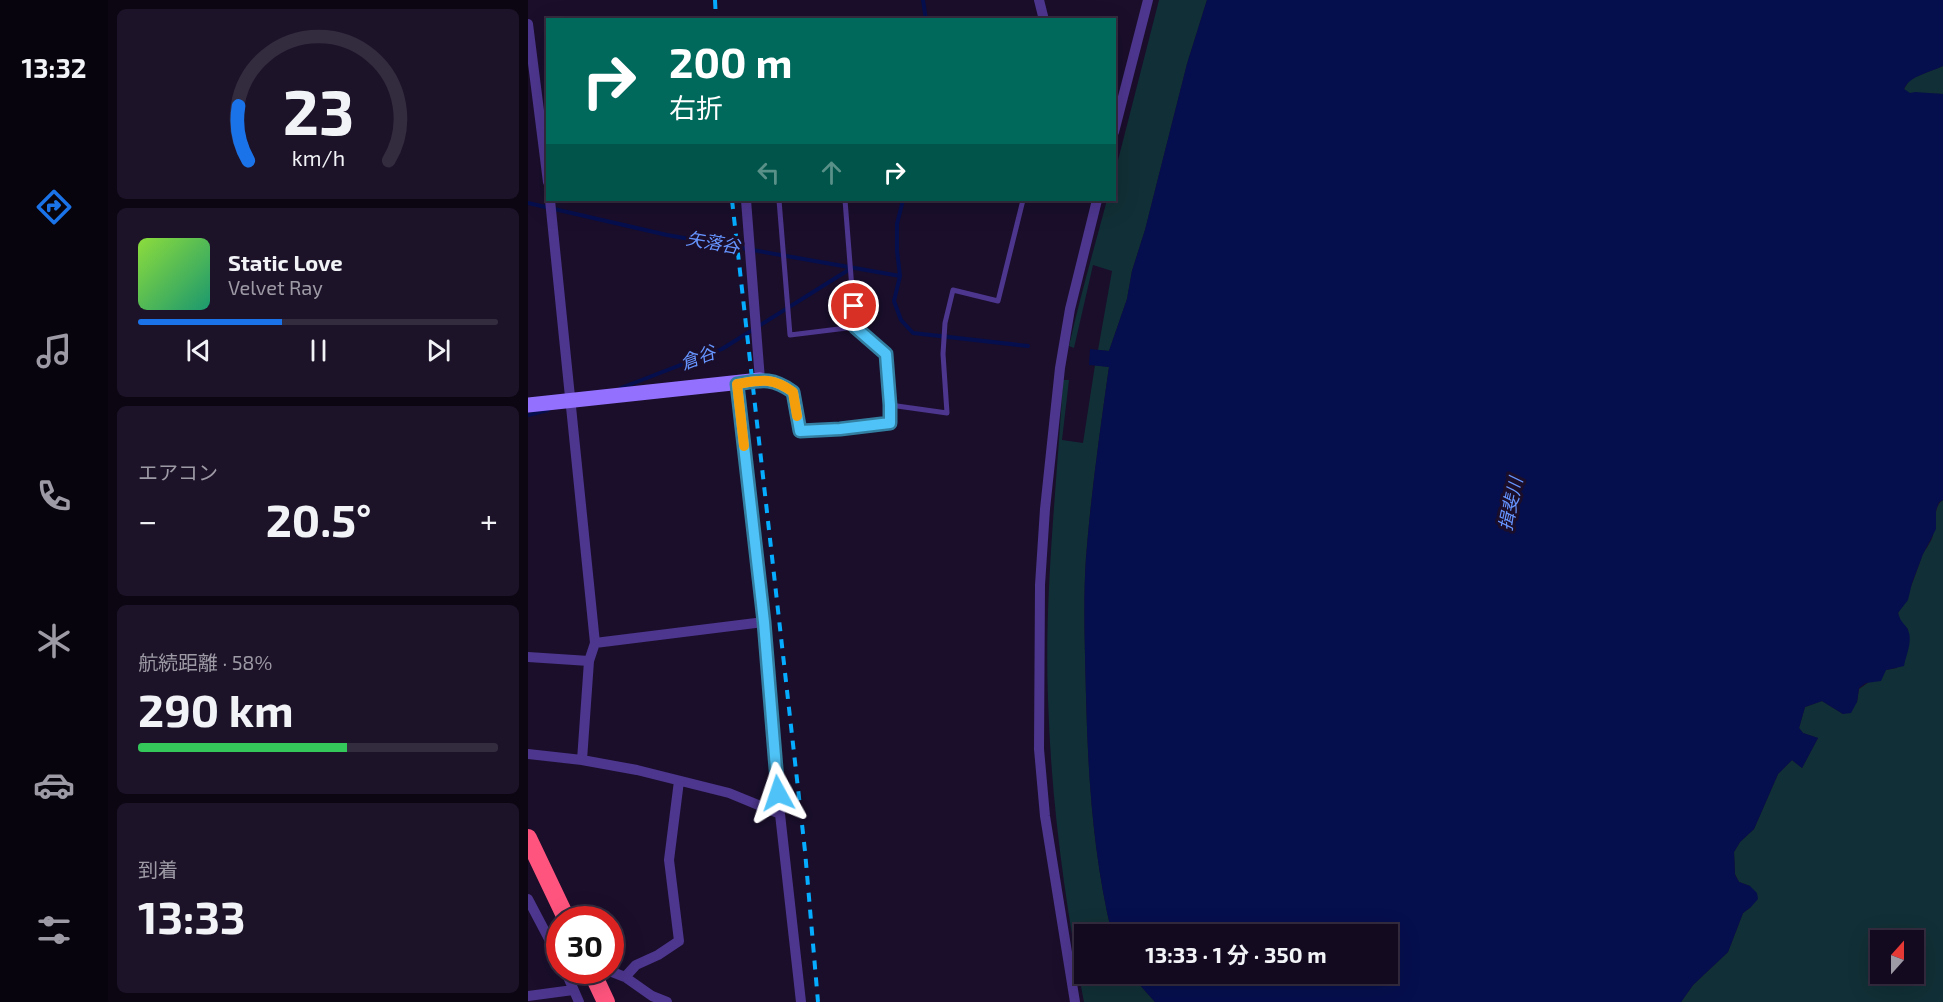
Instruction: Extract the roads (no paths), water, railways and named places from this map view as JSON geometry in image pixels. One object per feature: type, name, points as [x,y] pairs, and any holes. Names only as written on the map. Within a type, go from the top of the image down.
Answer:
[{"type":"highway","points":[[528,838],[560,906]]},
{"type":"highway","points":[[598,984],[606,1002]]},
{"type":"street","points":[[1040,0],[1044,18]]},
{"type":"street","points":[[1116,124],[1148,0]]},
{"type":"street","points":[[528,24],[546,166]]},
{"type":"street","points":[[550,201],[595,643],[589,661],[582,760]]},
{"type":"street","points":[[528,405],[760,380],[746,201]]},
{"type":"street","points":[[1075,1002],[1045,816],[1040,760],[1040,585],[1045,509],[1060,368],[1070,309],[1097,201]]},
{"type":"street","points":[[737,384],[764,622],[780,814],[801,1002]]},
{"type":"street","points":[[595,643],[764,622]]},
{"type":"street","points":[[528,657],[589,661]]},
{"type":"street","points":[[528,754],[582,760],[637,770],[729,793],[780,814]]},
{"type":"street","points":[[667,1002],[652,996],[625,977],[636,965],[658,956],[679,941],[669,860],[679,781]]},
{"type":"street","points":[[528,899],[546,933]]},
{"type":"street","points":[[571,984],[579,1002]]},
{"type":"street","points":[[528,996],[573,990]]},
{"type":"lane","points":[[779,201],[790,335],[855,327]]},
{"type":"lane","points":[[760,380],[779,382],[793,392],[800,431],[890,423],[886,354],[855,327],[845,201]]},
{"type":"lane","points":[[890,405],[947,413],[943,354],[945,323],[953,290],[998,302],[1023,201]]},
{"type":"water","name":"揖斐川","points":[[1207,0],[1943,0],[1943,66],[1915,78],[1904,89],[1910,93],[1943,94],[1943,500],[1939,502],[1936,510],[1936,529],[1923,554],[1908,600],[1898,613],[1909,634],[1904,666],[1886,670],[1881,681],[1866,683],[1859,688],[1857,702],[1851,713],[1843,714],[1822,701],[1805,707],[1799,728],[1803,733],[1818,738],[1802,768],[1792,760],[1778,774],[1754,829],[1740,842],[1734,852],[1735,875],[1739,882],[1750,886],[1757,893],[1758,899],[1743,913],[1728,952],[1693,985],[1681,1002],[1155,1002],[1139,984],[1398,984],[1398,924],[1110,924],[1100,875],[1090,785],[1084,626],[1088,534],[1109,367],[1089,365],[1090,349],[1109,351],[1127,299],[1132,271],[1145,230],[1187,64]]},
{"type":"waterway","points":[[923,0],[926,18]]},
{"type":"waterway","points":[[903,201],[897,224],[900,276],[894,301],[901,320],[913,333],[1028,346]]},
{"type":"waterway","name":"矢落谷","points":[[528,203],[667,235],[900,276]]},
{"type":"waterway","name":"倉谷","points":[[621,388],[722,349],[850,269]]},
{"type":"waterway","name":"倉谷","points":[[528,415],[548,410]]},
{"type":"railway","points":[[715,0],[716,18]]},
{"type":"railway","points":[[732,201],[805,851],[818,1002]]}]
